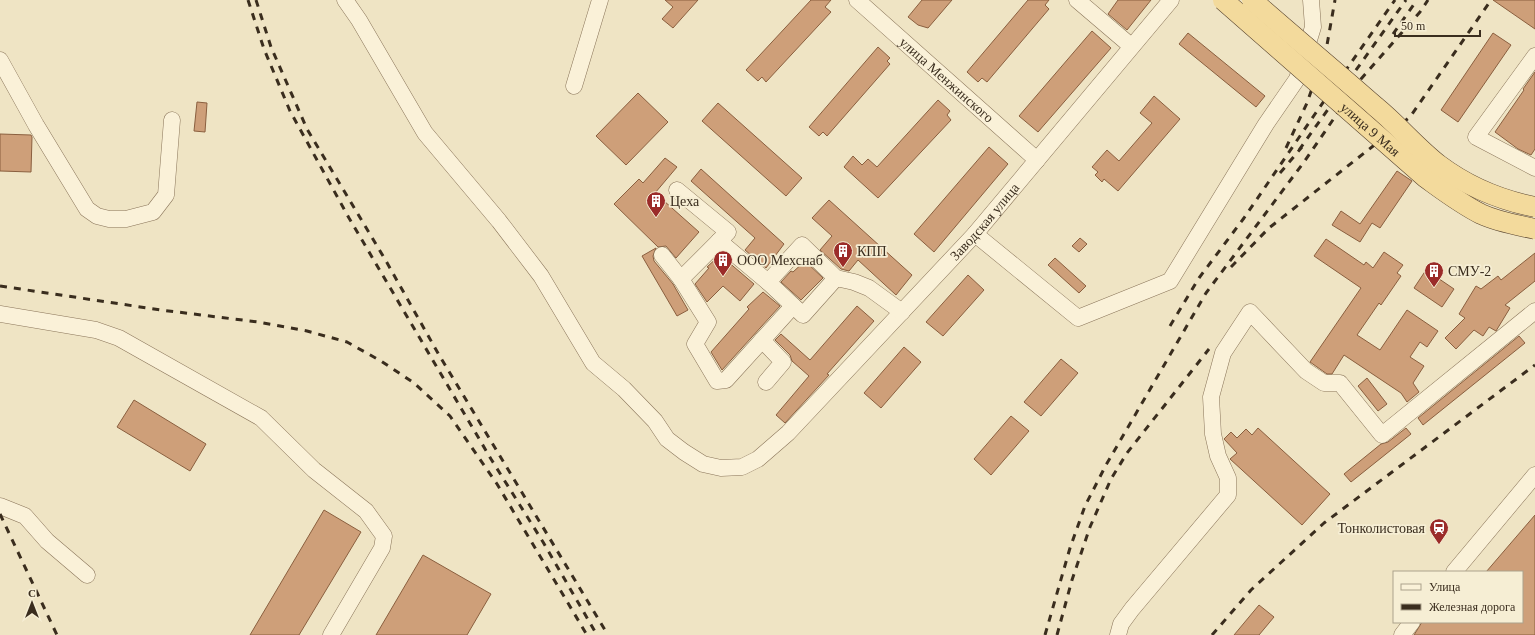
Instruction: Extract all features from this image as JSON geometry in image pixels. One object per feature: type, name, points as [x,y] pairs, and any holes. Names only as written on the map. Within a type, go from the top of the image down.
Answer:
[{"type":"main road","name":"улица 9 Мая","points":[[1223,0],[1449,196],[1482,214],[1514,225],[1535,229]]},
{"type":"main road","name":"улица 9 Мая","points":[[1252,0],[1383,112],[1438,164],[1461,180],[1489,194],[1521,204],[1535,206]]},
{"type":"street","name":"Заводская улица","points":[[345,0],[359,20],[425,133],[499,221],[542,276],[593,363],[624,389],[655,421],[667,439],[703,464],[721,468],[742,467],[758,459],[788,433],[975,234],[1171,0]]},
{"type":"street","points":[[574,86],[600,0]]},
{"type":"street","name":"улица Менжинского","points":[[857,0],[1037,160]]},
{"type":"street","points":[[1077,0],[1131,46]]},
{"type":"street","points":[[975,234],[1078,318],[1170,281],[1266,124],[1297,79],[1313,27],[1311,0]]},
{"type":"street","points":[[1533,164],[1476,137],[1535,56]]},
{"type":"street","points":[[0,60],[36,125],[87,209],[97,216],[109,219],[126,218],[153,212],[166,195],[172,120]]},
{"type":"street","points":[[676,190],[728,232],[681,279]]},
{"type":"street","points":[[719,241],[803,314],[836,278]]},
{"type":"street","points":[[768,282],[802,245],[836,278],[854,282],[869,288],[902,312]]},
{"type":"street","points":[[662,255],[681,279],[708,322],[695,344],[717,381],[726,380],[793,306]]},
{"type":"street","points":[[1118,635],[1121,624],[1132,609],[1228,494],[1228,478],[1218,456],[1213,434],[1211,397],[1222,353],[1250,312],[1306,371],[1324,383],[1340,383],[1382,435],[1535,311]]},
{"type":"street","points":[[0,314],[96,330],[120,338],[261,418],[314,470],[366,511],[384,536],[382,548],[332,635]]},
{"type":"street","points":[[762,340],[783,362],[766,382]]},
{"type":"street","points":[[1455,571],[1535,475]]},
{"type":"street","points":[[0,506],[24,516],[47,541],[87,575]]},
{"type":"street","points":[[1402,635],[1411,623]]},
{"type":"building","points":[[665,0],[698,0],[673,28],[662,19],[673,7]]},
{"type":"building","points":[[811,0],[831,0],[825,7],[831,12],[766,82],[762,77],[758,81],[746,70]]},
{"type":"building","points":[[922,0],[952,0],[928,28],[918,25],[908,17]]},
{"type":"building","points":[[1028,0],[1049,0],[1045,5],[1049,9],[987,82],[982,78],[978,82],[967,72]]},
{"type":"building","points":[[1118,0],[1151,0],[1127,30],[1108,14]]},
{"type":"building","points":[[1493,0],[1535,0],[1535,29]]},
{"type":"building","points":[[1092,31],[1111,48],[1038,132],[1019,116]]},
{"type":"building","points":[[1188,33],[1265,96],[1256,107],[1179,44]]},
{"type":"building","points":[[1493,33],[1511,45],[1458,122],[1441,110]]},
{"type":"building","points":[[878,47],[890,58],[887,61],[890,64],[827,136],[823,132],[819,136],[809,127]]},
{"type":"building","points":[[1535,72],[1535,149],[1531,155],[1518,149],[1495,132]]},
{"type":"building","points":[[638,93],[668,122],[626,165],[596,136]]},
{"type":"building","points":[[1154,96],[1180,119],[1118,191],[1104,179],[1102,182],[1095,175],[1098,172],[1092,167],[1107,150],[1119,161],[1152,123],[1140,113]]},
{"type":"building","points":[[938,100],[950,111],[947,115],[951,120],[878,198],[844,167],[853,156],[862,165],[868,159],[877,167]]},
{"type":"building","points":[[197,102],[207,103],[205,132],[194,131]]},
{"type":"building","points":[[718,103],[802,178],[786,196],[702,121]]},
{"type":"building","points":[[0,134],[31,135],[31,172],[0,171]]},
{"type":"building","points":[[989,147],[1008,164],[934,252],[914,234]]},
{"type":"building","name":"Цеха","points":[[665,158],[677,167],[655,193],[699,232],[676,258],[666,246],[658,247],[614,204],[639,179],[643,183]]},
{"type":"building","points":[[701,169],[784,244],[766,268],[745,250],[755,238],[691,181]]},
{"type":"building","points":[[1397,171],[1412,181],[1380,228],[1372,223],[1360,242],[1332,225],[1341,211],[1360,224]]},
{"type":"building","points":[[829,200],[912,275],[896,295],[858,260],[849,271],[841,269],[820,250],[832,236],[812,218]]},
{"type":"building","points":[[1080,238],[1087,244],[1079,252],[1072,246]]},
{"type":"building","points":[[1326,239],[1364,265],[1366,262],[1373,268],[1384,252],[1403,265],[1397,273],[1401,276],[1381,305],[1379,303],[1357,335],[1380,350],[1407,310],[1438,331],[1427,347],[1420,342],[1410,357],[1424,366],[1413,383],[1419,392],[1407,402],[1401,393],[1344,355],[1332,374],[1327,374],[1310,362],[1361,288],[1314,256]]},
{"type":"building","points":[[656,248],[653,256],[654,261],[673,284],[688,310],[677,316],[642,256]]},
{"type":"building","points":[[1535,253],[1535,281],[1505,305],[1510,308],[1496,331],[1489,327],[1483,336],[1474,330],[1456,349],[1445,338],[1465,318],[1459,314],[1476,286],[1481,289],[1498,276],[1501,280]]},
{"type":"building","name":"ООО Мехснаб","points":[[720,255],[754,284],[740,301],[723,286],[707,302],[695,284],[709,268],[707,267]]},
{"type":"building","points":[[1055,258],[1086,286],[1079,293],[1048,265]]},
{"type":"building","points":[[805,261],[823,278],[801,300],[781,282],[791,271],[793,272]]},
{"type":"building","name":"СМУ-2","points":[[1426,270],[1454,289],[1442,307],[1414,288]]},
{"type":"building","points":[[968,275],[984,290],[943,336],[926,322]]},
{"type":"building","points":[[763,292],[780,306],[722,370],[711,352],[749,309],[747,307]]},
{"type":"building","points":[[857,306],[874,321],[827,374],[829,375],[785,423],[776,415],[809,376],[792,361],[790,355],[775,340],[781,334],[810,360]]},
{"type":"building","points":[[1519,336],[1525,343],[1423,425],[1418,418]]},
{"type":"building","points":[[904,347],[921,362],[881,408],[864,393]]},
{"type":"building","points":[[1061,359],[1078,373],[1041,416],[1024,402]]},
{"type":"building","points":[[1367,378],[1387,404],[1378,411],[1358,386]]},
{"type":"building","points":[[134,400],[206,444],[190,471],[117,427]]},
{"type":"building","points":[[1011,416],[1029,431],[991,475],[974,459]]},
{"type":"building","points":[[1258,428],[1330,494],[1302,525],[1230,459],[1237,453],[1224,439],[1231,432],[1237,438],[1246,429],[1252,435]]},
{"type":"building","points":[[1406,428],[1411,434],[1351,482],[1344,474],[1381,444],[1388,442]]},
{"type":"building","points":[[324,510],[361,532],[299,635],[250,635]]},
{"type":"building","points":[[1535,515],[1535,635],[1414,635],[1421,623],[1523,623],[1523,571],[1487,571]]},
{"type":"building","points":[[423,555],[491,594],[467,635],[376,635]]},
{"type":"building","points":[[1259,605],[1274,617],[1259,635],[1234,635]]},
{"type":"tram line","points":[[1226,0],[1430,174],[1467,198],[1492,210],[1505,215],[1535,222]]},
{"type":"tram line","points":[[1236,0],[1429,167]]},
{"type":"tram line","points":[[1464,190],[1487,202],[1535,216]]},
{"type":"railway","points":[[248,0],[264,49],[290,111],[349,218],[597,635]]},
{"type":"railway","points":[[256,0],[271,47],[307,129],[386,261],[439,355],[608,635]]},
{"type":"railway","points":[[1286,148],[1307,103],[1327,45],[1335,0]]},
{"type":"railway","points":[[1170,326],[1199,278],[1244,218],[1395,0]]},
{"type":"railway","points":[[1299,150],[1406,0]]},
{"type":"railway","points":[[1393,34],[1417,0]]},
{"type":"railway","points":[[1045,635],[1070,548],[1085,506],[1106,465],[1206,293],[1304,162],[1361,79],[1420,12],[1428,0]]},
{"type":"railway","points":[[1231,267],[1269,228],[1410,117],[1491,0]]},
{"type":"railway","points":[[1280,173],[1302,147]]},
{"type":"railway","points":[[0,286],[161,310],[258,322],[307,331],[347,342],[381,361],[414,383],[450,416],[497,484],[587,635]]},
{"type":"railway","points":[[1057,635],[1072,580],[1090,527],[1111,479],[1127,453],[1209,349]]},
{"type":"railway","points":[[1212,635],[1251,590],[1324,523],[1535,365]]},
{"type":"railway","points":[[0,514],[57,635]]},
{"type":"place","name":"Цеха","points":[[656,218]]},
{"type":"place","name":"КПП","points":[[843,268]]},
{"type":"place","name":"ООО Мехснаб","points":[[723,277]]},
{"type":"place","name":"СМУ-2","points":[[1434,288]]},
{"type":"place","name":"Тонколистовая","points":[[1439,545]]}]
